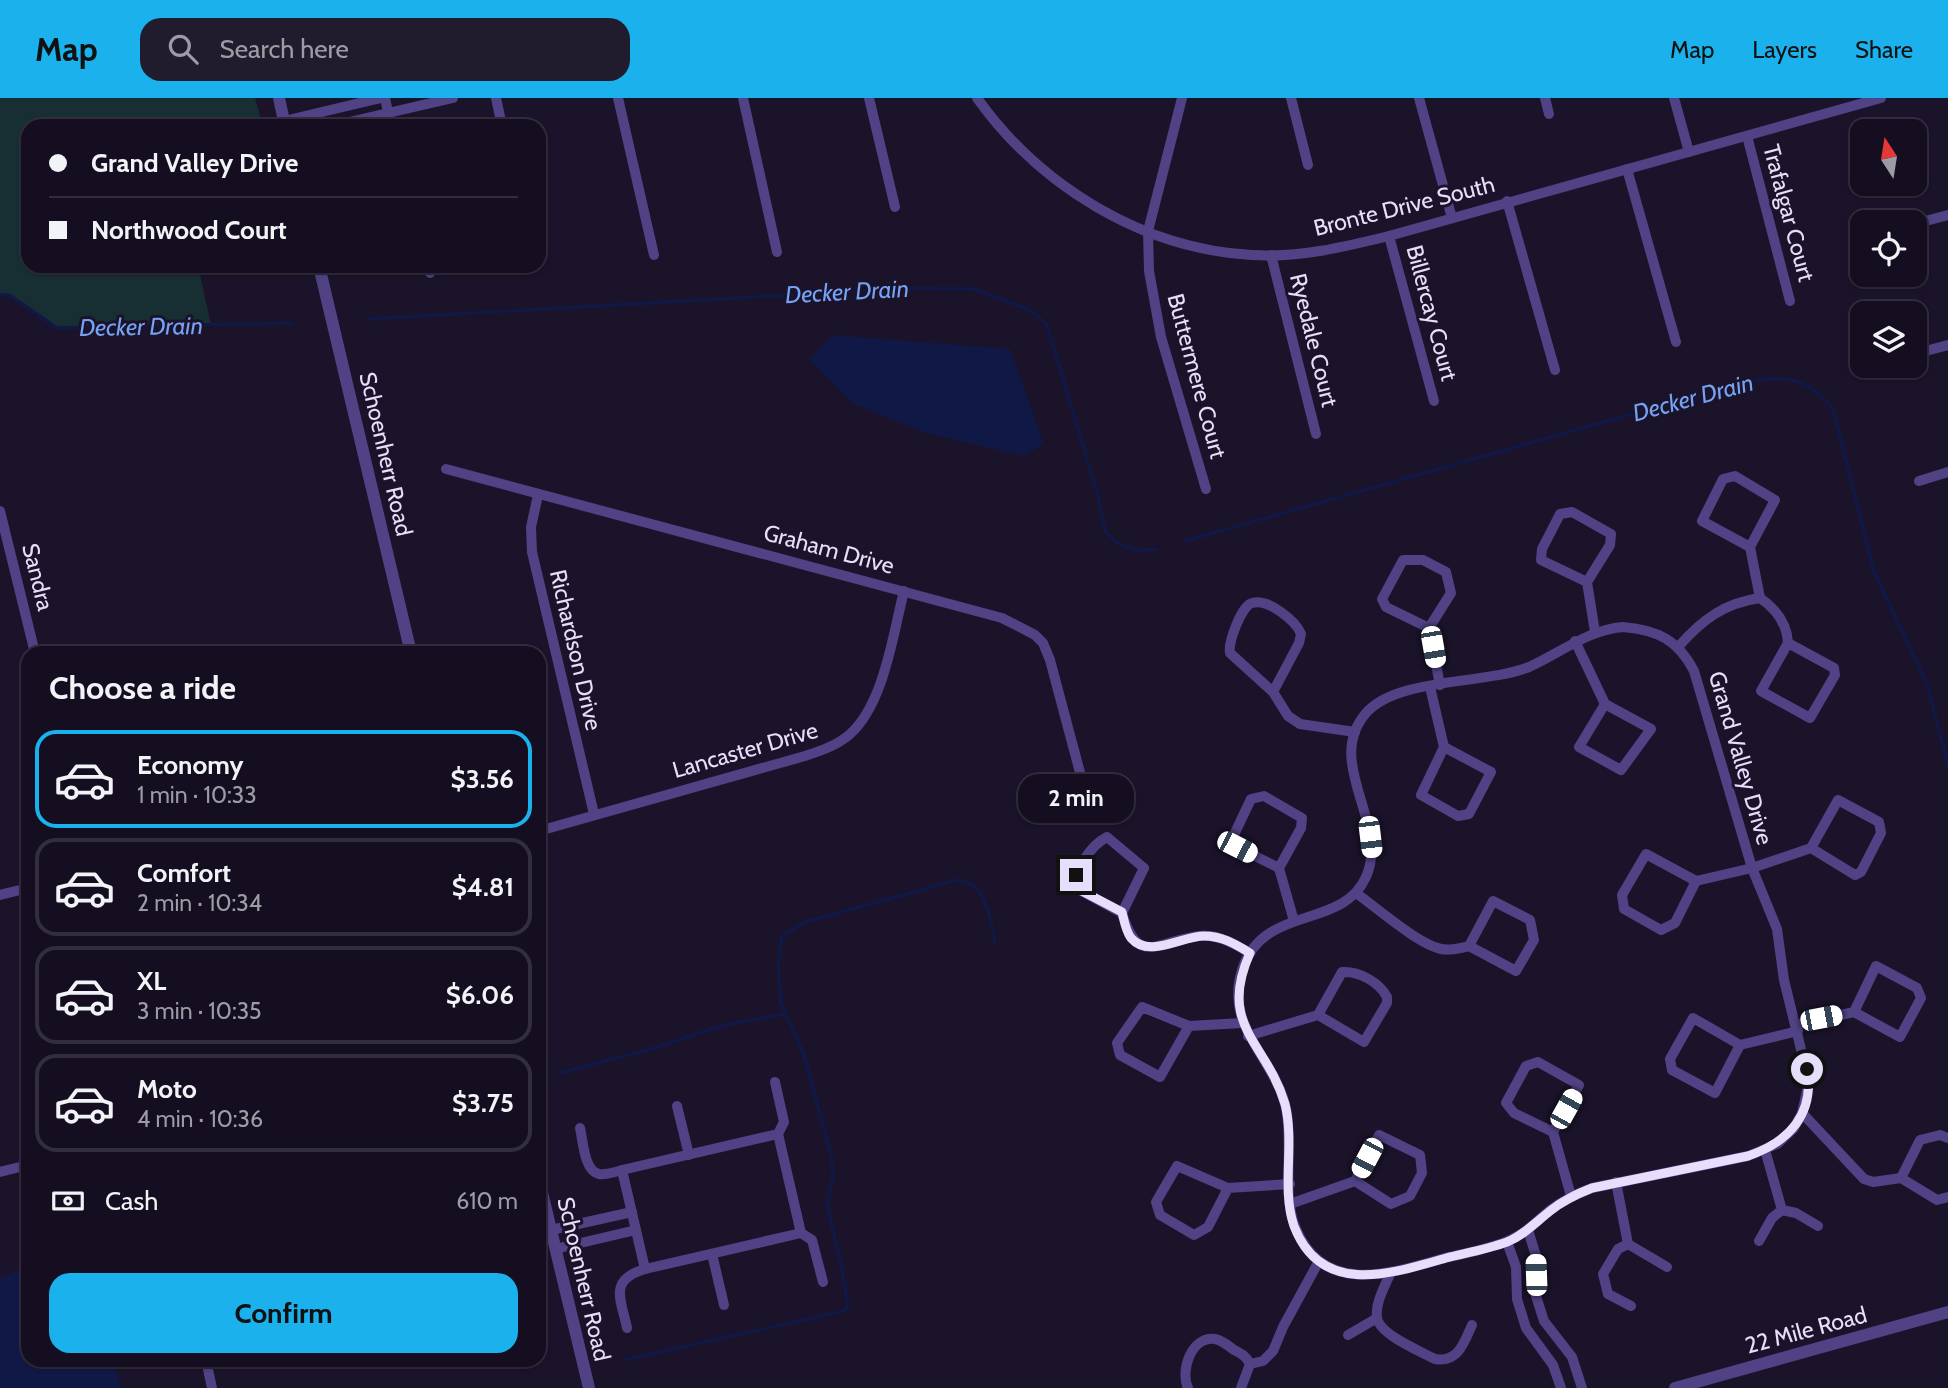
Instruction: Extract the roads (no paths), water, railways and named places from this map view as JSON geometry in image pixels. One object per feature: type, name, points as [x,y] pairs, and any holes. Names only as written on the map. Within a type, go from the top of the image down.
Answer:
[{"type":"street","points":[[279,98],[284,119]]},
{"type":"street","points":[[301,119],[383,98],[389,119]]},
{"type":"street","points":[[362,119],[453,98]]},
{"type":"street","points":[[496,98],[500,119]]},
{"type":"street","points":[[618,98],[654,255]]},
{"type":"street","points":[[743,98],[777,252]]},
{"type":"street","points":[[869,98],[895,207]]},
{"type":"street","name":"Bronte Drive South","points":[[977,98],[1013,142],[1045,173],[1080,198],[1148,231],[1216,251],[1271,255],[1336,248],[1389,236],[1881,98]]},
{"type":"street","name":"Buttermere Court","points":[[1182,98],[1148,231],[1149,271],[1161,337],[1206,489]]},
{"type":"street","points":[[1291,98],[1308,164]]},
{"type":"street","points":[[1419,98],[1452,218]]},
{"type":"street","points":[[1545,98],[1549,114]]},
{"type":"street","points":[[1674,98],[1689,152]]},
{"type":"street","points":[[1830,98],[1834,111]]},
{"type":"street","name":"Trafalgar Court","points":[[1747,136],[1790,301]]},
{"type":"street","points":[[1627,169],[1676,342]]},
{"type":"street","points":[[1507,201],[1555,370]]},
{"type":"street","points":[[1927,221],[1948,215]]},
{"type":"street","name":"Billercay Court","points":[[1389,236],[1434,401]]},
{"type":"street","name":"Ryedale Court","points":[[1271,255],[1316,434]]},
{"type":"street","name":"Schoenherr Road","points":[[321,273],[409,646]]},
{"type":"street","points":[[1927,351],[1948,345]]},
{"type":"street","name":"Graham Drive","points":[[446,469],[904,591],[1002,618],[1027,629],[1043,643],[1054,670],[1086,795]]},
{"type":"street","points":[[1919,481],[1948,472]]},
{"type":"street","points":[[1750,547],[1702,521],[1723,479],[1735,476],[1775,500],[1750,547],[1760,598]]},
{"type":"street","name":"Richardson Drive","points":[[538,495],[531,527],[532,552],[594,814]]},
{"type":"street","name":"Sandra","points":[[0,511],[33,646]]},
{"type":"street","points":[[1587,582],[1541,560],[1542,549],[1560,514],[1572,512],[1611,534],[1610,545],[1587,582],[1595,632]]},
{"type":"street","points":[[1429,628],[1386,607],[1382,599],[1402,560],[1423,560],[1447,572],[1451,593],[1429,628],[1444,747],[1421,795],[1458,816],[1469,814],[1491,772],[1444,747]]},
{"type":"street","name":"Lancaster Drive","points":[[546,829],[805,756],[842,741],[860,725],[876,694],[904,591]]},
{"type":"street","points":[[1469,946],[1493,901],[1530,920],[1534,940],[1516,971],[1469,946],[1445,950],[1431,945],[1356,892],[1365,880],[1372,851],[1350,756],[1354,732],[1375,705],[1391,696],[1527,667],[1575,641],[1610,628],[1637,628],[1664,637],[1679,646],[1695,628],[1717,611],[1760,598],[1780,616],[1788,634],[1788,643],[1762,691],[1810,718],[1835,675],[1834,668],[1788,643]]},
{"type":"street","points":[[1273,692],[1299,643],[1301,634],[1291,618],[1263,603],[1254,602],[1247,605],[1230,639],[1230,653],[1273,692],[1288,716],[1300,724],[1354,732]]},
{"type":"street","points":[[1575,641],[1605,704],[1651,729],[1621,770],[1579,747],[1605,704]]},
{"type":"street","name":"Grand Valley Drive","points":[[1356,892],[1345,903],[1294,920],[1269,932],[1250,953],[1243,967],[1238,990],[1242,1023],[1277,1083],[1285,1106],[1290,1149],[1292,1219],[1300,1239],[1319,1261],[1329,1268],[1352,1275],[1390,1274],[1507,1242],[1528,1230],[1571,1196],[1616,1182],[1748,1156],[1765,1150],[1786,1136],[1802,1113],[1809,1082],[1784,981],[1776,929],[1752,868],[1694,671],[1679,646]]},
{"type":"street","points":[[1279,868],[1237,847],[1233,839],[1251,799],[1264,796],[1302,818],[1301,828],[1279,868],[1294,920]]},
{"type":"street","points":[[1696,881],[1675,923],[1661,930],[1624,909],[1622,895],[1646,854],[1696,881],[1752,868],[1811,848],[1838,800],[1879,822],[1881,833],[1861,872],[1855,875],[1811,848]]},
{"type":"street","points":[[1122,912],[1144,868],[1107,837],[1098,842],[1090,852],[1076,875],[1075,885],[1122,912],[1131,938],[1145,946],[1154,947],[1206,936],[1228,940],[1250,953]]},
{"type":"street","points":[[0,895],[21,890]]},
{"type":"street","points":[[1740,1045],[1693,1018],[1670,1059],[1672,1070],[1715,1093],[1740,1045],[1854,1012],[1900,1037],[1920,998],[1917,988],[1876,966],[1854,1012]]},
{"type":"street","points":[[1248,1036],[1318,1015],[1342,972],[1351,972],[1376,984],[1387,997],[1387,1003],[1364,1042],[1318,1015]]},
{"type":"street","points":[[1189,1026],[1160,1077],[1120,1055],[1117,1043],[1142,1007],[1189,1026],[1242,1023]]},
{"type":"street","points":[[1553,1132],[1514,1113],[1506,1103],[1526,1066],[1538,1062],[1579,1085],[1553,1132],[1571,1196]]},
{"type":"street","points":[[775,1082],[784,1122],[778,1134],[801,1233],[812,1240],[823,1282]]},
{"type":"street","points":[[677,1106],[689,1155]]},
{"type":"street","points":[[1802,1113],[1864,1179],[1873,1182],[1901,1178],[1937,1200],[1948,1197]]},
{"type":"street","points":[[580,1128],[589,1167],[601,1175],[778,1134]]},
{"type":"street","points":[[1290,1204],[1355,1181],[1379,1135],[1420,1155],[1422,1173],[1410,1196],[1391,1204],[1355,1181]]},
{"type":"street","points":[[1901,1178],[1920,1140],[1940,1135],[1948,1139]]},
{"type":"street","points":[[1765,1150],[1782,1210]]},
{"type":"street","points":[[1228,1188],[1208,1227],[1194,1235],[1160,1215],[1156,1202],[1177,1166],[1228,1188],[1290,1184]]},
{"type":"street","points":[[0,1172],[21,1168]]},
{"type":"street","points":[[622,1170],[645,1269]]},
{"type":"street","points":[[1616,1182],[1629,1244],[1667,1268]]},
{"type":"street","name":"Schoenherr Road","points":[[546,1209],[589,1388]]},
{"type":"street","points":[[1782,1210],[1796,1213],[1818,1226]]},
{"type":"street","points":[[1759,1241],[1772,1218],[1782,1210]]},
{"type":"street","points":[[551,1230],[632,1212]]},
{"type":"street","points":[[555,1249],[636,1230]]},
{"type":"street","points":[[1528,1230],[1536,1256],[1535,1293],[1544,1321],[1572,1356],[1582,1388]]},
{"type":"street","points":[[627,1328],[619,1288],[621,1281],[628,1276],[645,1269],[801,1233]]},
{"type":"street","points":[[1507,1242],[1516,1267],[1517,1299],[1525,1328],[1553,1365],[1561,1388]]},
{"type":"street","points":[[1629,1244],[1618,1249],[1603,1274],[1608,1294],[1631,1306]]},
{"type":"street","points":[[712,1254],[724,1305]]},
{"type":"street","points":[[1250,1364],[1263,1361],[1271,1354],[1319,1261]]},
{"type":"street","points":[[1390,1274],[1379,1303],[1377,1318],[1386,1332],[1435,1359],[1444,1360],[1457,1354],[1472,1325]]},
{"type":"street","name":"22 Mile Road","points":[[1675,1388],[1696,1385],[1948,1312]]},
{"type":"street","points":[[1348,1335],[1377,1318]]},
{"type":"street","points":[[1525,1328],[1544,1321]]},
{"type":"street","points":[[1188,1388],[1184,1369],[1196,1346],[1216,1339],[1246,1356],[1250,1364],[1241,1388]]},
{"type":"street","points":[[208,1367],[212,1388]]},
{"type":"waterway","name":"Decker Drain","points":[[367,319],[912,288],[974,289],[1032,311],[1047,325],[1098,496],[1105,531],[1117,543],[1138,551],[1156,549]]},
{"type":"waterway","name":"Decker Drain","points":[[0,295],[9,295],[57,328],[292,323]]},
{"type":"waterway","name":"Decker Drain","points":[[1185,541],[1727,387],[1772,379],[1798,382],[1822,396],[1833,409],[1874,572],[1927,684],[1948,765]]},
{"type":"waterway","points":[[624,1360],[844,1311],[848,1306],[827,1204],[833,1176],[832,1159],[804,1055],[781,1003],[778,966],[782,936],[805,922],[957,880],[967,882],[981,894],[989,913],[995,942]]},
{"type":"waterway","points":[[559,1073],[648,1050],[724,1025],[785,1014]]}]
